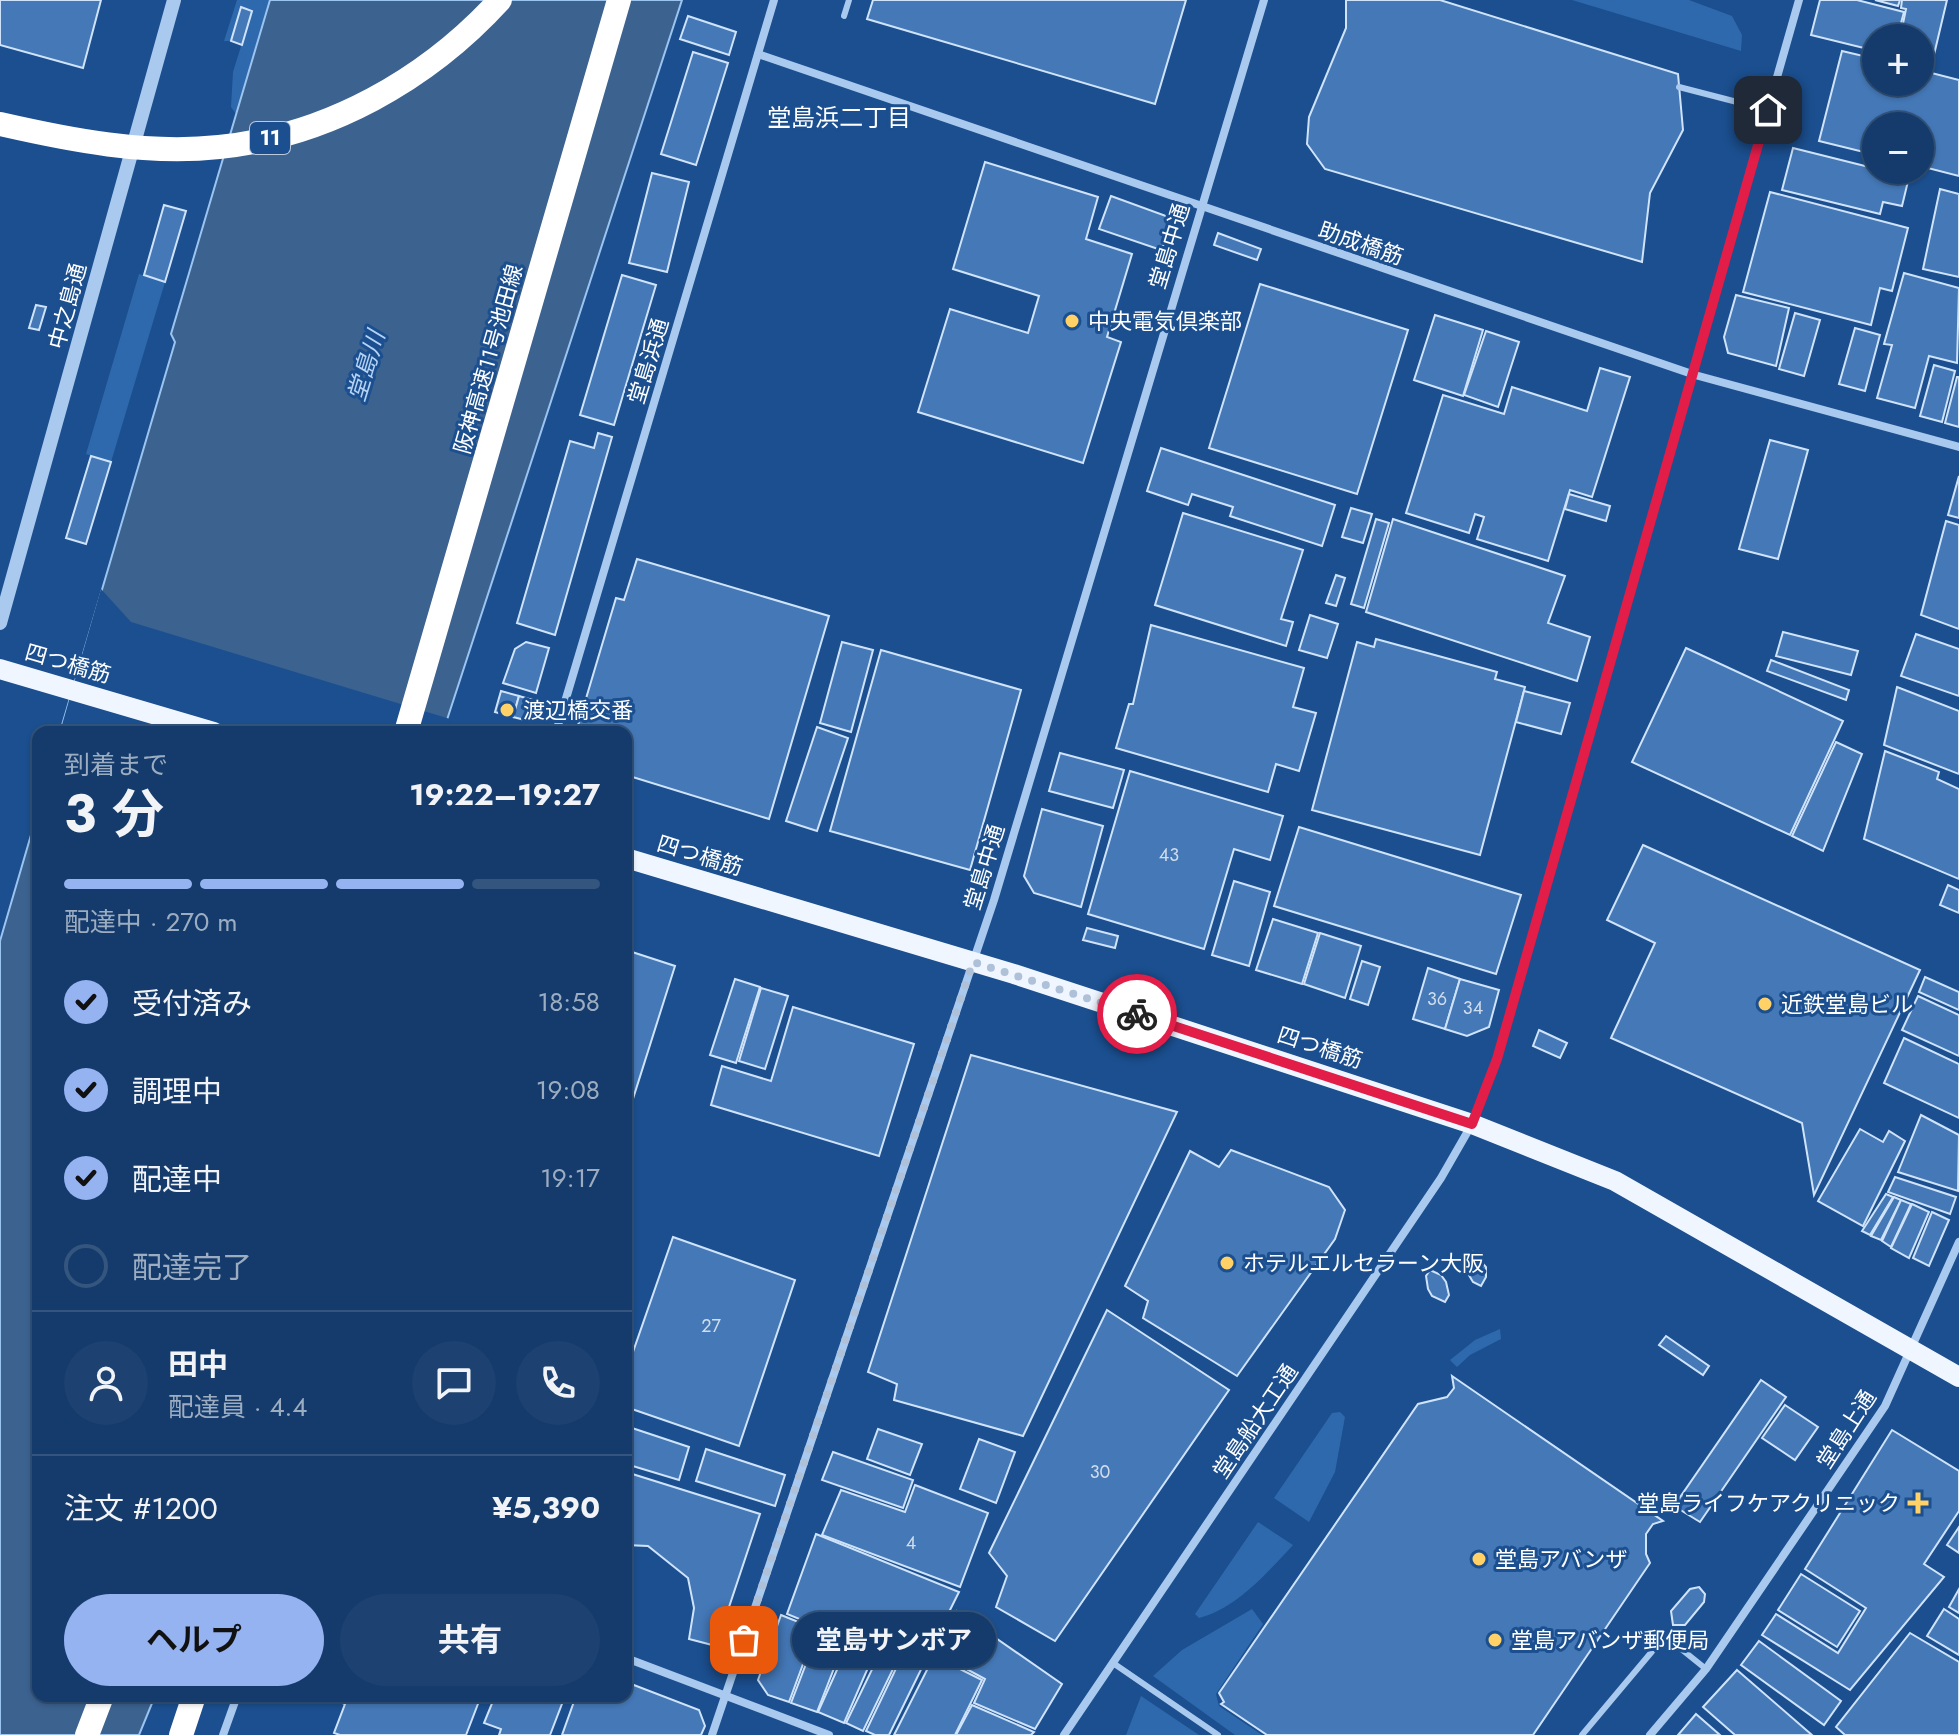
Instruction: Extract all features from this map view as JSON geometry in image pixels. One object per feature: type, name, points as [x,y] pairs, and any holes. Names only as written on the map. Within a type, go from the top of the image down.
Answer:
[{"type":"highway","name":"11","points":[[0,124],[96,143],[157,147],[217,147],[277,137],[392,91],[443,55],[500,0]]},
{"type":"highway","name":"阪神高速11号池田線","points":[[408,726],[619,0]]},
{"type":"highway","points":[[87,1735],[100,1702]]},
{"type":"highway","points":[[181,1735],[192,1702]]},
{"type":"main road","name":"四つ橋筋","points":[[0,669],[194,726]]},
{"type":"main road","name":"四つ橋筋","points":[[632,860],[973,962],[1472,1124],[1615,1181],[1959,1377]]},
{"type":"street","name":"中之島通","points":[[0,623],[174,0]]},
{"type":"street","name":"堂島浜通","points":[[558,726],[774,0]]},
{"type":"street","name":"堂島中通","points":[[712,1735],[973,962],[1264,0]]},
{"type":"street","name":"堂島船大工通","points":[[1064,1735],[1433,1191],[1472,1124],[1497,1059],[1695,375],[1799,0]]},
{"type":"street","name":"助成橋筋","points":[[758,54],[1695,375],[1959,447]]},
{"type":"street","name":"堂島上通","points":[[1650,1735],[1706,1669],[1885,1406],[1959,1242]]},
{"type":"street","points":[[632,1660],[829,1735]]},
{"type":"street","points":[[223,1735],[235,1702]]},
{"type":"lane","points":[[844,16],[849,0]]},
{"type":"lane","points":[[1679,87],[1768,110]]},
{"type":"lane","points":[[1582,1735],[1665,1636],[1706,1669]]},
{"type":"lane","points":[[1113,1663],[1218,1735]]},
{"type":"shaded area","points":[[237,0],[270,0],[236,114],[231,107],[233,72],[252,11],[241,8],[231,41],[224,41]]},
{"type":"shaded area","points":[[1572,0],[1689,0],[1732,16],[1742,35],[1741,51]]},
{"type":"shaded area","points":[[139,274],[165,282],[111,462],[86,454]]},
{"type":"shaded area","points":[[1500,1329],[1501,1339],[1470,1355],[1457,1367],[1450,1360],[1475,1340]]},
{"type":"shaded area","points":[[1340,1412],[1345,1417],[1335,1472],[1309,1522],[1274,1498],[1332,1413]]},
{"type":"shaded area","points":[[1258,1522],[1293,1545],[1238,1598],[1226,1607],[1199,1618],[1195,1614]]},
{"type":"shaded area","points":[[1252,1609],[1263,1624],[1216,1694],[1219,1706],[1262,1735],[1235,1735],[1153,1676],[1182,1650]]},
{"type":"shaded area","points":[[1141,1696],[1199,1735],[1126,1735]]},
{"type":"water","name":"堂島川","points":[[270,0],[682,0],[445,726],[62,726],[175,342],[171,334]]},
{"type":"water","points":[[32,832],[32,1702],[153,1702],[139,1735],[0,1735],[0,941]]},
{"type":"pier","points":[[101,589],[131,622],[450,719],[448,726],[62,726]]},
{"type":"building","points":[[0,0],[101,0],[83,68],[0,45]]},
{"type":"building","points":[[873,0],[1186,0],[1155,104],[867,19]]},
{"type":"building","points":[[1346,0],[1440,0],[1678,74],[1683,130],[1650,193],[1642,262],[1325,169],[1307,144],[1309,117],[1346,28]]},
{"type":"building","points":[[1820,0],[1857,0],[1904,12],[1901,24],[1862,24],[1862,48],[1811,35]]},
{"type":"building","points":[[1875,0],[1900,0],[1898,6]]},
{"type":"building","points":[[1902,0],[1947,0],[1934,55],[1934,24],[1903,24],[1906,9],[1901,8]]},
{"type":"building","points":[[241,7],[252,11],[242,45],[231,41]]},
{"type":"building","points":[[688,16],[736,32],[729,55],[680,39]]},
{"type":"building","points":[[1842,51],[1862,56],[1862,96],[1934,96],[1934,74],[1959,80],[1959,176],[1934,170],[1934,112],[1862,112],[1862,152],[1819,141]]},
{"type":"building","points":[[693,52],[728,63],[696,165],[661,154]]},
{"type":"building","points":[[1793,148],[1862,165],[1862,184],[1907,184],[1902,206],[1883,202],[1880,214],[1782,190]]},
{"type":"building","name":"中央電気倶楽部","points":[[985,162],[1098,197],[1086,239],[1132,254],[1107,337],[1121,342],[1083,463],[918,412],[950,309],[1028,333],[1039,296],[953,269]]},
{"type":"building","points":[[652,173],[689,182],[667,272],[629,263]]},
{"type":"building","points":[[1940,189],[1959,194],[1959,277],[1923,269]]},
{"type":"building","points":[[1770,192],[1908,228],[1892,291],[1880,288],[1871,325],[1743,292]]},
{"type":"building","points":[[1111,196],[1166,216],[1171,229],[1161,250],[1099,229]]},
{"type":"building","points":[[164,205],[186,211],[165,282],[144,275]]},
{"type":"building","points":[[1218,233],[1261,249],[1257,260],[1214,245]]},
{"type":"building","points":[[1904,273],[1959,288],[1957,363],[1929,356],[1915,408],[1877,398],[1892,345],[1884,344]]},
{"type":"building","points":[[622,275],[656,285],[614,425],[580,415]]},
{"type":"building","points":[[1260,284],[1408,330],[1357,494],[1209,448]]},
{"type":"building","points":[[1736,295],[1789,308],[1776,366],[1728,353],[1724,337]]},
{"type":"building","points":[[36,305],[46,307],[39,330],[29,328]]},
{"type":"building","points":[[1795,313],[1820,320],[1804,376],[1779,369]]},
{"type":"building","points":[[1435,315],[1483,330],[1463,396],[1414,380]]},
{"type":"building","points":[[1855,328],[1880,335],[1865,391],[1839,384]]},
{"type":"building","points":[[1486,331],[1519,342],[1498,407],[1464,395]]},
{"type":"building","points":[[1934,365],[1955,371],[1942,422],[1920,416]]},
{"type":"building","points":[[1600,368],[1630,377],[1592,497],[1570,490],[1548,561],[1477,539],[1484,517],[1475,514],[1469,533],[1406,513],[1443,395],[1504,414],[1512,387],[1587,411]]},
{"type":"building","points":[[1959,377],[1959,427],[1945,423]]},
{"type":"building","points":[[598,433],[612,437],[555,635],[517,623],[570,441],[594,448]]},
{"type":"building","points":[[1770,440],[1808,450],[1778,559],[1739,549]]},
{"type":"building","points":[[1161,448],[1335,505],[1322,546],[1230,516],[1233,507],[1192,494],[1188,505],[1147,491]]},
{"type":"building","points":[[91,456],[111,462],[86,544],[66,538]]},
{"type":"building","points":[[1959,476],[1959,518],[1948,515]]},
{"type":"building","points":[[1569,494],[1610,506],[1606,521],[1565,509]]},
{"type":"building","points":[[1351,508],[1372,514],[1363,543],[1342,537]]},
{"type":"building","points":[[1183,513],[1303,550],[1281,619],[1293,622],[1286,646],[1155,605]]},
{"type":"building","points":[[1376,519],[1389,523],[1364,608],[1351,604]]},
{"type":"building","points":[[1393,519],[1565,576],[1548,623],[1590,637],[1577,681],[1366,612]]},
{"type":"building","points":[[1946,521],[1959,525],[1959,629],[1921,615]]},
{"type":"building","points":[[637,559],[829,616],[769,819],[632,777],[632,726],[578,726],[616,598],[624,600]]},
{"type":"building","points":[[1336,575],[1345,578],[1336,606],[1326,603]]},
{"type":"building","points":[[1310,615],[1338,624],[1327,658],[1299,650]]},
{"type":"building","points":[[1151,625],[1304,668],[1293,707],[1316,713],[1299,771],[1276,764],[1268,792],[1116,748],[1129,704],[1133,704]]},
{"type":"building","points":[[1783,632],[1858,651],[1851,675],[1776,656]]},
{"type":"building","points":[[1916,634],[1959,649],[1959,696],[1901,676]]},
{"type":"building","points":[[1376,639],[1497,672],[1495,679],[1525,687],[1480,855],[1312,810],[1357,642],[1374,647]]},
{"type":"building","points":[[526,642],[549,648],[536,693],[503,683],[515,649]]},
{"type":"building","points":[[842,642],[873,650],[851,732],[820,723]]},
{"type":"building","points":[[1686,648],[1843,721],[1790,835],[1632,762]]},
{"type":"building","points":[[881,650],[1021,690],[970,870],[830,831]]},
{"type":"building","points":[[1771,660],[1849,690],[1846,700],[1767,671]]},
{"type":"building","points":[[1897,687],[1959,711],[1959,774],[1884,745]]},
{"type":"building","points":[[501,691],[519,696],[513,717],[495,712]]},
{"type":"building","points":[[1524,691],[1570,703],[1561,734],[1516,722]]},
{"type":"building","points":[[519,696],[536,701],[529,721],[513,717]]},
{"type":"building","points":[[817,727],[848,738],[817,831],[786,821]]},
{"type":"building","points":[[1836,742],[1862,754],[1823,851],[1792,836]]},
{"type":"building","points":[[1885,751],[1939,772],[1937,779],[1959,789],[1959,879],[1864,839]]},
{"type":"building","points":[[1060,753],[1124,770],[1113,808],[1049,791]]},
{"type":"building","points":[[1130,771],[1283,816],[1270,860],[1234,849],[1204,949],[1088,914]]},
{"type":"building","points":[[1042,809],[1103,826],[1081,907],[1034,893],[1024,876]]},
{"type":"building","points":[[1299,827],[1521,895],[1496,974],[1274,906]]},
{"type":"building","name":"近鉄堂島ビル","points":[[1643,845],[1920,970],[1814,1195],[1802,1123],[1611,1038],[1655,943],[1607,920]]},
{"type":"building","points":[[1234,881],[1270,892],[1249,966],[1212,955]]},
{"type":"building","points":[[1948,885],[1959,890],[1959,913],[1940,905]]},
{"type":"building","points":[[1273,919],[1318,933],[1302,984],[1256,970]]},
{"type":"building","points":[[1087,928],[1118,936],[1115,948],[1083,940]]},
{"type":"building","points":[[1320,933],[1361,946],[1345,998],[1304,984]]},
{"type":"building","points":[[632,952],[675,966],[632,1102]]},
{"type":"building","points":[[1362,961],[1380,967],[1368,1005],[1350,999]]},
{"type":"building","points":[[1428,968],[1460,979],[1445,1029],[1413,1019]]},
{"type":"building","points":[[1925,977],[1959,992],[1959,1010],[1919,992]]},
{"type":"building","points":[[735,979],[760,987],[736,1063],[710,1055]]},
{"type":"building","points":[[1460,979],[1499,990],[1489,1027],[1467,1036],[1445,1029]]},
{"type":"building","points":[[761,988],[788,996],[765,1069],[739,1061]]},
{"type":"building","points":[[1918,996],[1959,1015],[1959,1056],[1902,1030]]},
{"type":"building","points":[[793,1007],[914,1044],[879,1156],[711,1105],[722,1066],[771,1081]]},
{"type":"building","points":[[1539,1030],[1567,1043],[1560,1058],[1533,1046]]},
{"type":"building","points":[[1904,1038],[1959,1064],[1959,1118],[1884,1083]]},
{"type":"building","points":[[971,1055],[1177,1112],[1023,1436],[894,1400],[897,1384],[868,1372]]},
{"type":"building","points":[[1921,1115],[1959,1135],[1958,1191],[1898,1172]]},
{"type":"building","points":[[1860,1129],[1883,1142],[1889,1131],[1905,1141],[1863,1226],[1818,1201]]},
{"type":"building","name":"ホテルエルセラーン大阪","points":[[1231,1150],[1329,1187],[1345,1210],[1335,1239],[1237,1376],[1143,1318],[1148,1301],[1125,1286],[1190,1151],[1219,1167]]},
{"type":"building","points":[[1895,1177],[1956,1197],[1950,1214],[1888,1192]]},
{"type":"building","points":[[1886,1194],[1893,1197],[1870,1235],[1862,1231]]},
{"type":"building","points":[[1894,1197],[1901,1200],[1881,1240],[1871,1236]]},
{"type":"building","points":[[1901,1200],[1911,1204],[1891,1247],[1882,1241]]},
{"type":"building","points":[[1912,1204],[1929,1212],[1909,1258],[1891,1248]]},
{"type":"building","points":[[1932,1212],[1949,1220],[1929,1266],[1913,1258]]},
{"type":"building","points":[[673,1237],[795,1280],[739,1446],[632,1409],[632,1355]]},
{"type":"building","points":[[1473,1252],[1486,1267],[1486,1277],[1481,1286],[1473,1282],[1467,1272],[1466,1261]]},
{"type":"building","points":[[1430,1270],[1441,1275],[1446,1282],[1449,1295],[1445,1302],[1432,1296],[1428,1289],[1426,1276]]},
{"type":"building","points":[[1107,1310],[1229,1390],[1055,1641],[996,1607],[1007,1576],[989,1553]]},
{"type":"building","points":[[1666,1336],[1709,1366],[1703,1375],[1659,1345]]},
{"type":"building","name":"堂島アバンザ","points":[[1452,1376],[1663,1521],[1653,1524],[1646,1534],[1646,1554],[1650,1563],[1533,1735],[1267,1735],[1221,1704],[1224,1702],[1219,1693],[1418,1404],[1447,1397],[1454,1388]]},
{"type":"building","points":[[1761,1380],[1786,1397],[1700,1522],[1674,1506]]},
{"type":"building","points":[[1785,1405],[1818,1427],[1795,1460],[1762,1438]]},
{"type":"building","points":[[632,1428],[689,1447],[679,1480],[632,1466]]},
{"type":"building","points":[[878,1429],[922,1444],[910,1475],[867,1459]]},
{"type":"building","points":[[1892,1430],[1959,1471],[1959,1511],[1924,1564],[1944,1577],[1850,1690],[1762,1635],[1776,1614],[1838,1653],[1866,1608],[1805,1569]]},
{"type":"building","points":[[979,1439],[1015,1452],[996,1503],[960,1489]]},
{"type":"building","points":[[706,1449],[785,1475],[775,1506],[696,1481]]},
{"type":"building","points":[[833,1452],[913,1480],[903,1508],[822,1480]]},
{"type":"building","points":[[632,1474],[760,1514],[716,1646],[689,1639],[694,1608],[688,1578],[648,1546],[632,1545]]},
{"type":"building","points":[[915,1485],[988,1513],[960,1587],[822,1535],[841,1490],[905,1512]]},
{"type":"building","points":[[1959,1527],[1959,1553],[1947,1545]]},
{"type":"building","points":[[816,1534],[959,1592],[936,1638],[894,1620],[878,1651],[787,1614]]},
{"type":"building","points":[[1801,1574],[1860,1611],[1837,1647],[1778,1610]]},
{"type":"building","points":[[1699,1587],[1705,1594],[1704,1602],[1685,1625],[1673,1625],[1671,1611],[1690,1589]]},
{"type":"building","points":[[1959,1589],[1959,1613],[1949,1607]]},
{"type":"building","points":[[1944,1609],[1959,1619],[1959,1655],[1927,1636]]},
{"type":"building","points":[[957,1611],[1062,1684],[1035,1729],[974,1703],[985,1679],[935,1652]]},
{"type":"building","points":[[781,1615],[816,1629],[789,1702],[768,1695],[758,1680]]},
{"type":"building","points":[[895,1622],[912,1630],[863,1731],[846,1723]]},
{"type":"building","points":[[819,1630],[845,1640],[817,1712],[791,1703]]},
{"type":"building","points":[[914,1631],[935,1641],[889,1735],[875,1735],[866,1731]]},
{"type":"building","points":[[1910,1633],[1959,1662],[1959,1735],[1845,1735],[1836,1727]]},
{"type":"building","points":[[1759,1641],[1841,1701],[1824,1725],[1741,1665]]},
{"type":"building","points":[[849,1643],[874,1654],[844,1723],[818,1712]]},
{"type":"building","points":[[934,1656],[982,1680],[955,1735],[894,1735]]},
{"type":"building","points":[[1737,1670],[1812,1735],[1735,1735],[1703,1707]]},
{"type":"building","points":[[632,1684],[699,1710],[705,1726],[701,1735],[562,1735],[574,1702],[632,1702]]},
{"type":"building","points":[[340,1702],[479,1702],[466,1735],[340,1735],[334,1733],[345,1704]]},
{"type":"building","points":[[493,1702],[563,1702],[550,1735],[499,1735],[501,1729],[484,1723]]},
{"type":"building","points":[[972,1705],[1034,1732],[1031,1735],[956,1735]]},
{"type":"building","points":[[1696,1714],[1720,1735],[1678,1735]]},
{"type":"way so far","points":[[744,1640],[973,962],[1137,1014]]},
{"type":"place","name":"中央電気倶楽部","points":[[1072,321]]},
{"type":"place","name":"渡辺橋交番","points":[[507,710]]},
{"type":"place","name":"近鉄堂島ビル","points":[[1765,1004]]},
{"type":"place","name":"ホテルエルセラーン大阪","points":[[1227,1263]]},
{"type":"place","name":"堂島ライフケアクリニック","points":[[1918,1503]]},
{"type":"place","name":"堂島アバンザ","points":[[1479,1559]]},
{"type":"place","name":"堂島サンボア","points":[[744,1640]]},
{"type":"place","name":"堂島アバンザ郵便局","points":[[1495,1640]]},
{"type":"district","name":"堂島浜二丁目","points":[[839,117]]},
{"type":"route","points":[[1137,1014],[1472,1124],[1497,1059],[1695,375],[1768,110]]}]
